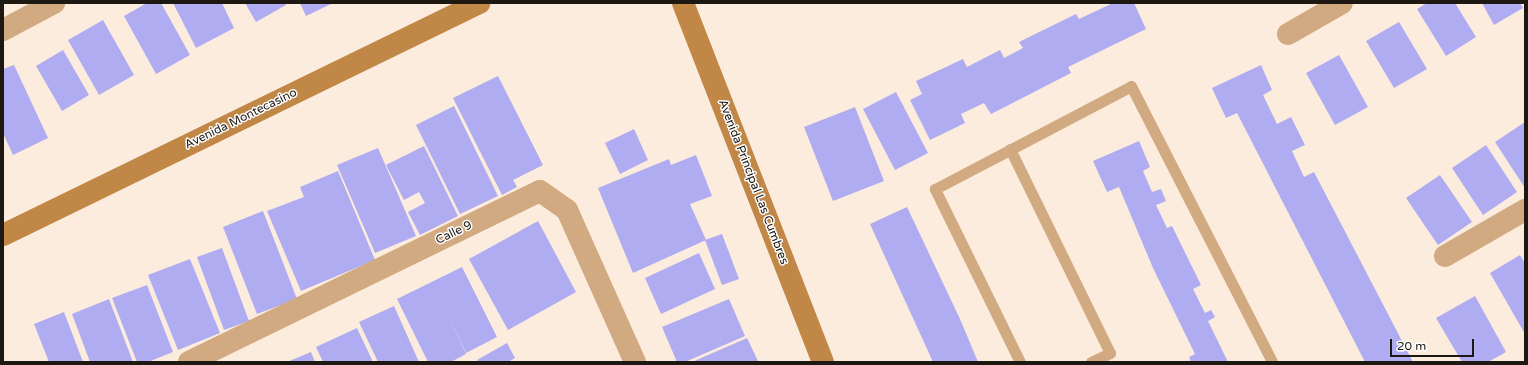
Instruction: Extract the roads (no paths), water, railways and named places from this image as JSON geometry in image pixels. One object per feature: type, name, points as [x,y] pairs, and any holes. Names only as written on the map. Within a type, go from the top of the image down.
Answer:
[{"type":"street","points":[[3,30],[54,3]]},
{"type":"street","name":"Avenida Montecasino","points":[[3,235],[478,3]]},
{"type":"street","name":"Avenida Principal Las Cumbres","points":[[683,3],[823,362]]},
{"type":"street","points":[[1288,34],[1342,3]]},
{"type":"street","name":"Calle 9","points":[[189,362],[540,191],[567,210],[635,362]]},
{"type":"street","points":[[1445,256],[1525,210]]},
{"type":"lane","points":[[1020,362],[935,189],[1131,86],[1272,362]]},
{"type":"lane","points":[[1010,150],[1110,353],[1091,362]]}]
